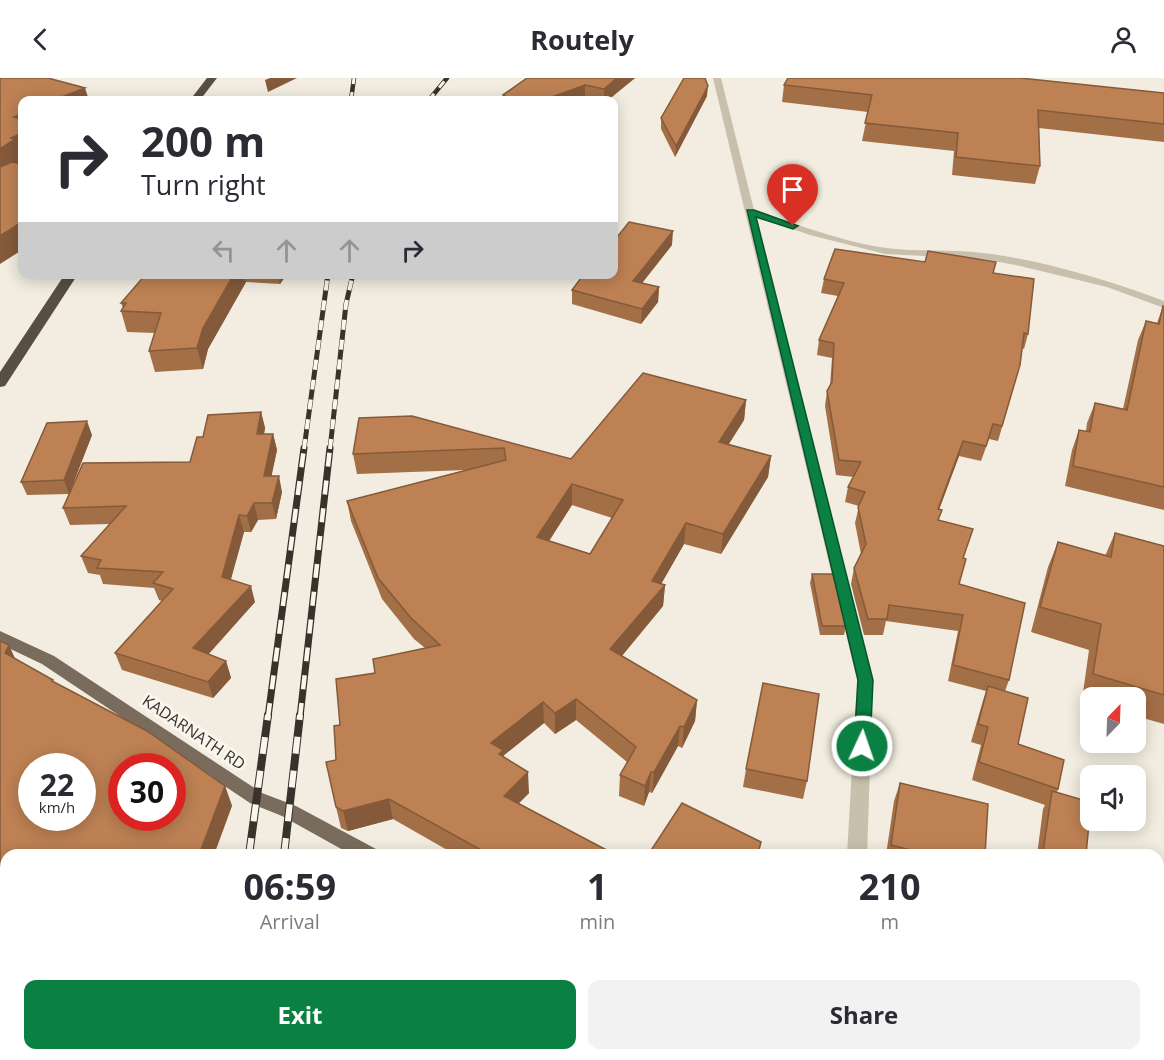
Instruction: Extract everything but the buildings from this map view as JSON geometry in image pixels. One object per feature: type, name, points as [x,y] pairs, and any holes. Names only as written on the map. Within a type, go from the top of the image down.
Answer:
[{"type":"highway","points":[[198,96],[212,78]]},
{"type":"highway","points":[[0,383],[69,279]]},
{"type":"main road","name":"KADARNATH RD","points":[[0,637],[48,660],[256,798],[289,811],[358,849]]},
{"type":"street","points":[[717,78],[865,680],[857,849]]},
{"type":"street","points":[[750,212],[814,233],[885,251],[983,256],[1020,263],[1111,285],[1164,305]]},
{"type":"railway","points":[[352,96],[354,78]]},
{"type":"railway","points":[[432,96],[447,78]]},
{"type":"railway","points":[[304,449],[327,279]]},
{"type":"railway","points":[[330,449],[346,304],[352,279]]},
{"type":"railway","points":[[268,717],[304,448]]},
{"type":"railway","points":[[300,717],[330,448]]},
{"type":"railway","points":[[250,849],[268,715]]},
{"type":"railway","points":[[285,849],[300,715]]},
{"type":"route","points":[[793,226],[750,212],[865,680],[862,746]]}]
